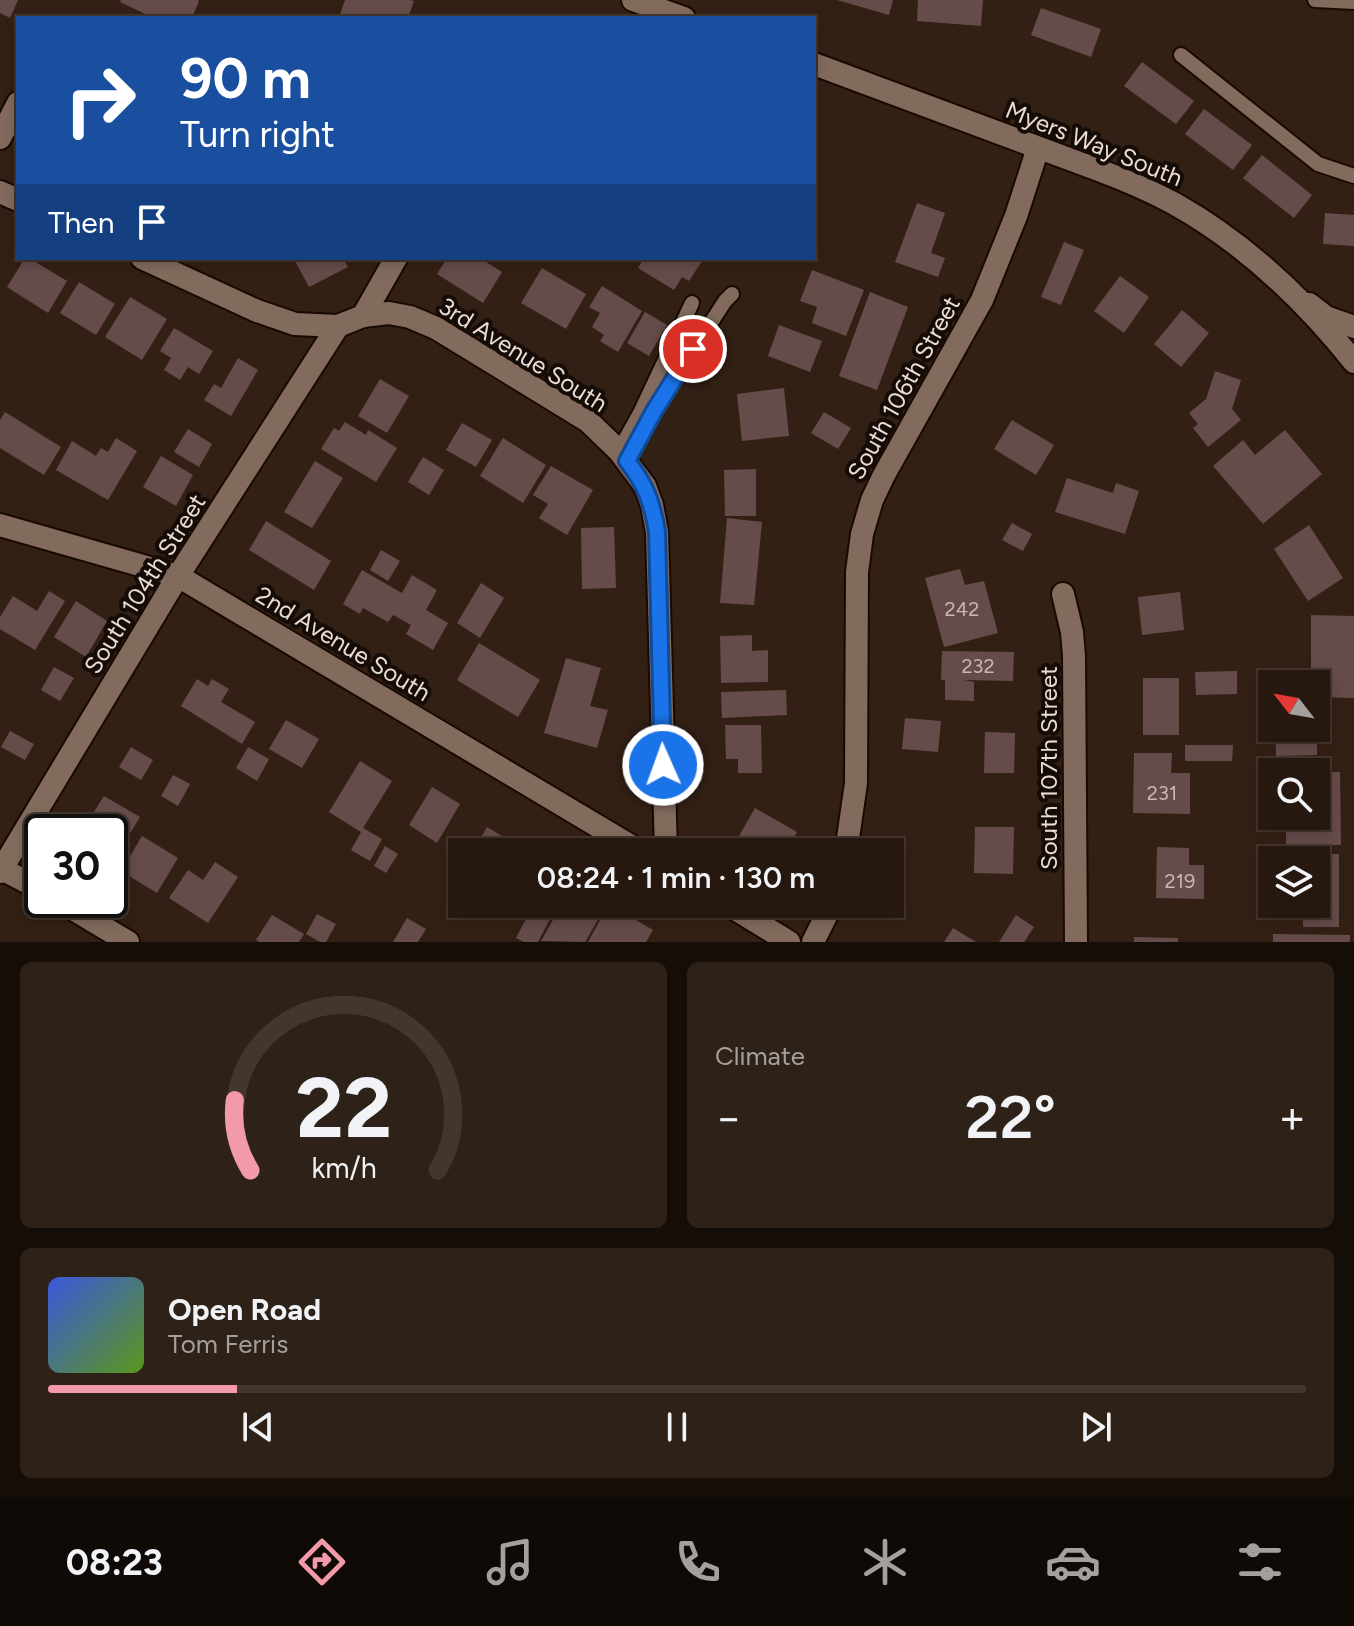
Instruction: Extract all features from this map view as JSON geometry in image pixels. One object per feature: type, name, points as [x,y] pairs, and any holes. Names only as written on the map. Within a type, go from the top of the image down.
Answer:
[{"type":"street","points":[[633,0],[678,16]]},
{"type":"street","name":"Myers Way South","points":[[816,65],[1125,180],[1172,203],[1239,245],[1269,269],[1330,332],[1354,362]]},
{"type":"street","points":[[0,138],[16,107]]},
{"type":"street","name":"South 106th Street","points":[[848,838],[856,783],[857,572],[862,534],[872,500],[884,475],[982,300],[1016,216],[1038,148]]},
{"type":"street","name":"3rd Avenue South","points":[[146,260],[257,311],[295,324],[338,326],[363,316],[389,313],[410,317],[436,328],[588,421],[623,456],[645,486],[657,532],[666,838]]},
{"type":"street","points":[[363,316],[395,260]]},
{"type":"street","points":[[1287,287],[1326,317],[1354,327]]},
{"type":"street","name":"South 104th Street","points":[[1,870],[178,576],[338,326]]},
{"type":"street","name":"2nd Avenue South","points":[[0,525],[178,576],[618,838]]},
{"type":"street","name":"South 107th Street","points":[[1063,594],[1074,656],[1076,942]]},
{"type":"street","points":[[1,870],[24,881]]},
{"type":"street","points":[[88,918],[128,942]]},
{"type":"street","points":[[750,918],[789,942]]},
{"type":"street","points":[[813,942],[825,918]]},
{"type":"lane","points":[[1315,0],[1354,2]]},
{"type":"lane","points":[[1181,55],[1318,164],[1354,176]]},
{"type":"lane","points":[[623,456],[732,294]]},
{"type":"lane","points":[[623,456],[692,303]]},
{"type":"building","points":[[0,0],[18,0],[10,18],[0,13]]},
{"type":"building","points":[[345,0],[414,1],[409,16],[340,16]]},
{"type":"building","points":[[837,0],[893,0],[889,15]]},
{"type":"building","points":[[918,0],[983,0],[981,26],[917,21]]},
{"type":"building","points":[[199,1],[193,16],[150,16],[120,2]]},
{"type":"building","points":[[1041,8],[1101,29],[1091,57],[1031,35]]},
{"type":"building","points":[[1142,62],[1194,101],[1176,124],[1124,86]]},
{"type":"building","points":[[1204,109],[1252,145],[1233,170],[1185,134]]},
{"type":"building","points":[[1262,155],[1312,195],[1294,218],[1243,178]]},
{"type":"building","points":[[917,203],[945,213],[931,253],[945,258],[938,277],[895,262]]},
{"type":"building","points":[[1325,213],[1354,215],[1354,246],[1323,244]]},
{"type":"building","points":[[1064,242],[1084,250],[1061,305],[1041,297]]},
{"type":"building","points":[[24,260],[32,260],[67,281],[48,313],[7,287]]},
{"type":"building","points":[[344,260],[348,267],[309,287],[295,261]]},
{"type":"building","points":[[446,260],[483,260],[502,272],[483,303],[437,274]]},
{"type":"building","points":[[643,260],[703,260],[689,281],[682,277],[674,290],[638,268]]},
{"type":"building","points":[[542,268],[586,294],[566,329],[521,303]]},
{"type":"building","points":[[812,270],[864,290],[846,336],[812,323],[817,307],[800,301]]},
{"type":"building","points":[[1120,276],[1149,297],[1124,333],[1094,311]]},
{"type":"building","points":[[79,282],[115,304],[96,335],[60,313]]},
{"type":"building","points":[[602,286],[642,311],[618,352],[600,341],[604,335],[592,327],[600,313],[589,307]]},
{"type":"building","points":[[870,292],[908,307],[877,390],[839,376]]},
{"type":"building","points":[[130,297],[167,319],[142,360],[105,337]]},
{"type":"building","points":[[1182,310],[1209,333],[1181,367],[1154,344]]},
{"type":"building","points":[[645,312],[667,325],[649,356],[627,343]]},
{"type":"building","points":[[779,325],[822,341],[810,372],[768,356]]},
{"type":"building","points":[[174,328],[213,351],[199,374],[188,367],[180,380],[164,370],[171,358],[160,351]]},
{"type":"building","points":[[238,358],[258,370],[231,416],[204,400],[214,384],[221,388]]},
{"type":"building","points":[[1215,371],[1241,380],[1232,409],[1241,420],[1208,447],[1193,428],[1198,424],[1189,413],[1206,399]]},
{"type":"building","points":[[380,379],[409,396],[387,433],[358,416]]},
{"type":"building","points":[[784,388],[789,436],[742,441],[737,394]]},
{"type":"building","points":[[5,412],[61,447],[44,475],[0,448],[0,420]]},
{"type":"building","points":[[824,412],[851,428],[838,449],[811,433]]},
{"type":"building","points":[[1012,420],[1054,445],[1036,475],[994,449]]},
{"type":"building","points":[[345,422],[366,435],[368,430],[397,448],[376,482],[321,449],[334,428],[339,431]]},
{"type":"building","points":[[462,423],[492,440],[476,467],[446,450]]},
{"type":"building","points":[[188,429],[212,444],[199,467],[174,452]]},
{"type":"building","points":[[1285,430],[1322,474],[1263,524],[1213,466],[1243,440],[1255,455]]},
{"type":"building","points":[[116,438],[137,451],[108,500],[56,470],[72,441],[96,456],[101,448],[108,452]]},
{"type":"building","points":[[503,438],[546,465],[523,503],[480,476]]},
{"type":"building","points":[[161,456],[193,475],[176,506],[143,487]]},
{"type":"building","points":[[423,457],[444,470],[429,495],[408,482]]},
{"type":"building","points":[[315,461],[343,478],[312,528],[284,512]]},
{"type":"building","points":[[551,466],[593,490],[567,535],[539,518],[548,504],[533,495]]},
{"type":"building","points":[[756,469],[756,516],[725,516],[724,470]]},
{"type":"building","points":[[1067,478],[1113,493],[1116,483],[1139,491],[1125,534],[1055,512]]},
{"type":"building","points":[[727,518],[762,522],[754,605],[720,603]]},
{"type":"building","points":[[266,521],[331,561],[314,590],[249,550]]},
{"type":"building","points":[[1012,523],[1032,534],[1023,551],[1002,540]]},
{"type":"building","points":[[1309,525],[1343,578],[1308,601],[1274,549]]},
{"type":"building","points":[[614,527],[616,588],[582,589],[581,528]]},
{"type":"building","points":[[381,550],[400,561],[388,581],[370,570]]},
{"type":"building","points":[[960,569],[965,585],[984,581],[998,633],[944,647],[925,578]]},
{"type":"building","points":[[362,570],[402,593],[412,575],[437,590],[426,610],[448,623],[433,650],[406,634],[411,625],[393,615],[388,622],[363,608],[360,614],[343,604]]},
{"type":"building","points":[[481,583],[504,598],[480,638],[457,623]]},
{"type":"building","points":[[49,591],[65,601],[35,650],[0,629],[0,617],[13,596],[37,611]]},
{"type":"building","points":[[1180,592],[1184,630],[1142,635],[1138,597]]},
{"type":"building","points":[[76,601],[107,621],[86,657],[54,637]]},
{"type":"building","points":[[1311,615],[1354,616],[1354,698],[1330,697],[1330,670],[1311,670]]},
{"type":"building","points":[[752,635],[752,651],[768,650],[768,682],[721,683],[720,636]]},
{"type":"building","points":[[479,643],[540,680],[518,717],[457,680]]},
{"type":"building","points":[[942,651],[1014,652],[1013,681],[964,680],[974,682],[974,701],[945,700],[945,680],[941,680]]},
{"type":"building","points":[[566,658],[601,668],[590,706],[608,710],[597,748],[544,733]]},
{"type":"building","points":[[54,667],[74,678],[60,701],[41,690]]},
{"type":"building","points":[[1237,671],[1237,694],[1196,695],[1195,672]]},
{"type":"building","points":[[1143,678],[1179,678],[1179,735],[1143,735]]},
{"type":"building","points":[[197,679],[208,686],[212,679],[229,689],[221,702],[255,722],[242,744],[181,706]]},
{"type":"building","points":[[786,690],[787,715],[722,718],[721,692]]},
{"type":"building","points":[[905,718],[941,721],[938,752],[902,749]]},
{"type":"building","points":[[286,720],[319,739],[302,768],[269,749]]},
{"type":"building","points":[[725,725],[761,725],[762,773],[738,773],[738,759],[726,759]]},
{"type":"building","points":[[10,731],[34,744],[25,760],[1,747]]},
{"type":"building","points":[[985,732],[1015,733],[1014,773],[984,773]]},
{"type":"building","points":[[1276,742],[1317,742],[1317,755],[1276,756]]},
{"type":"building","points":[[1185,745],[1233,745],[1232,761],[1185,761]]},
{"type":"building","points":[[131,747],[153,760],[141,780],[119,767]]},
{"type":"building","points":[[248,747],[269,759],[257,781],[236,768]]},
{"type":"building","points":[[1134,753],[1172,753],[1171,773],[1190,773],[1190,814],[1133,813]]},
{"type":"building","points":[[360,761],[392,781],[363,828],[382,839],[370,861],[351,850],[361,832],[329,812]]},
{"type":"building","points":[[1330,772],[1340,772],[1341,845],[1286,845],[1286,830],[1330,830]]},
{"type":"building","points":[[173,775],[190,784],[178,806],[161,796]]},
{"type":"building","points":[[432,787],[460,804],[437,843],[409,825]]},
{"type":"building","points":[[104,796],[140,817],[128,837],[128,814],[92,814]]},
{"type":"building","points":[[755,808],[797,832],[794,838],[738,838]]},
{"type":"building","points":[[487,827],[505,838],[481,838]]},
{"type":"building","points":[[975,827],[1014,827],[1013,874],[974,873]]},
{"type":"building","points":[[142,836],[178,858],[157,893],[128,875],[128,859]]},
{"type":"building","points":[[385,846],[398,854],[386,873],[374,866]]},
{"type":"building","points":[[1157,847],[1189,848],[1189,865],[1204,865],[1204,899],[1156,898]]},
{"type":"building","points":[[1330,854],[1339,854],[1339,927],[1303,927],[1303,918],[1330,918]]},
{"type":"building","points":[[215,862],[238,877],[208,923],[169,898],[188,870],[203,880]]},
{"type":"building","points":[[317,914],[336,924],[326,942],[306,934]]},
{"type":"building","points":[[272,915],[304,934],[299,942],[256,940]]},
{"type":"building","points":[[1016,915],[1034,927],[1024,942],[999,942]]},
{"type":"building","points":[[407,918],[426,929],[418,942],[393,942]]},
{"type":"building","points":[[526,918],[550,919],[538,942],[524,942],[516,938]]},
{"type":"building","points":[[554,918],[599,918],[585,942],[541,941]]},
{"type":"building","points":[[601,918],[633,918],[653,930],[646,942],[588,942]]},
{"type":"building","points":[[953,928],[976,942],[944,942]]},
{"type":"building","points":[[1273,934],[1350,935],[1350,942],[1273,942]]},
{"type":"building","points":[[1134,937],[1178,938],[1178,942],[1134,942]]},
{"type":"route","points":[[663,765],[657,532],[645,486],[627,461],[693,349]]}]
